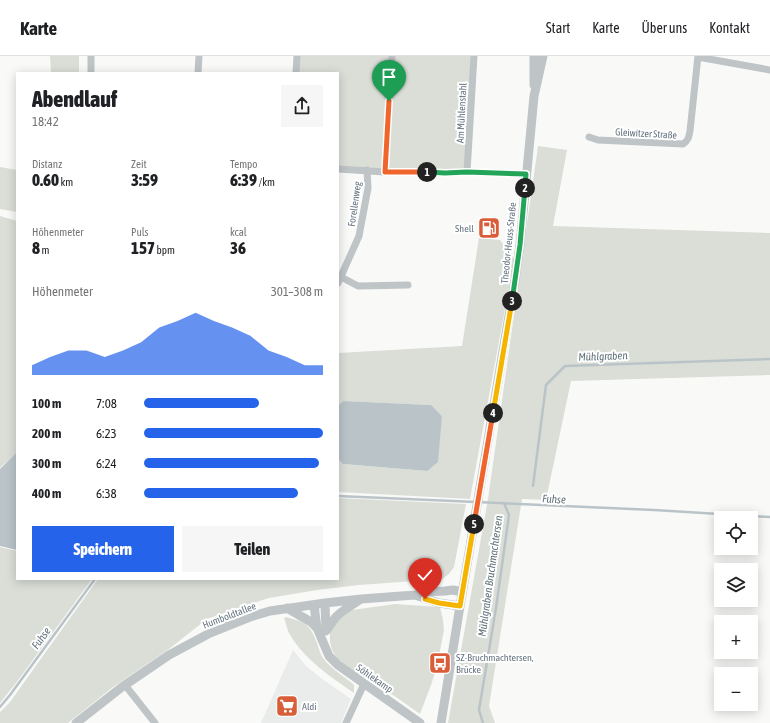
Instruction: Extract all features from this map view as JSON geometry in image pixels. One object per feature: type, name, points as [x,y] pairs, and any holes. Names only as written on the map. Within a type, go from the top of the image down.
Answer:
[{"type":"street","points":[[91,56],[91,72]]},
{"type":"street","points":[[198,72],[199,56]]},
{"type":"street","points":[[296,72],[297,56]]},
{"type":"street","points":[[385,172],[392,56]]},
{"type":"street","name":"Am Mühlenstahl","points":[[467,172],[469,160],[474,56]]},
{"type":"street","points":[[534,56],[534,96]]},
{"type":"street","points":[[534,96],[543,56]]},
{"type":"street","points":[[698,56],[770,70]]},
{"type":"street","name":"Gleiwitzer Straße","points":[[588,137],[598,140],[683,144],[686,142],[690,131],[698,56]]},
{"type":"street","name":"Theodor-Heuss-Straße","points":[[441,723],[516,280],[534,96]]},
{"type":"street","points":[[339,168],[385,172],[526,174]]},
{"type":"street","name":"Forellenweg","points":[[340,280],[359,236],[368,188],[367,170]]},
{"type":"street","points":[[340,280],[358,286],[408,285]]},
{"type":"street","name":"Humboldtallee","points":[[76,723],[125,685],[169,655],[210,633],[270,611],[361,599],[415,595],[425,592],[445,590],[462,592]]},
{"type":"street","name":"Humboldtallee","points":[[415,595],[439,603],[460,606]]},
{"type":"street","points":[[327,630],[336,617],[361,599]]},
{"type":"street","points":[[324,644],[327,630],[325,603]]},
{"type":"street","name":"Söhlekamp","points":[[314,605],[317,628],[329,656],[338,665],[420,723]]},
{"type":"street","points":[[287,608],[311,622],[317,628]]},
{"type":"street","points":[[346,723],[364,684]]},
{"type":"street","points":[[125,685],[154,723]]},
{"type":"shaded area","points":[[50,56],[79,56],[79,72],[51,72]]},
{"type":"shaded area","points":[[297,56],[474,56],[467,172],[339,169],[339,72],[296,72]]},
{"type":"shaded area","points":[[538,146],[567,150],[553,226],[770,233],[770,375],[571,381],[546,500],[522,499],[489,706],[495,723],[448,723],[488,499]]},
{"type":"shaded area","points":[[0,167],[16,170],[16,212],[0,209]]},
{"type":"shaded area","points":[[0,216],[16,221],[16,453],[0,468]]},
{"type":"shaded area","points":[[479,238],[500,240],[514,260],[470,499],[339,492],[339,460],[343,464],[427,471],[442,416],[430,405],[343,401],[339,405],[339,353],[462,346]]},
{"type":"shaded area","points":[[343,401],[431,405],[442,416],[438,462],[427,471],[343,464],[339,460],[339,405]]},
{"type":"shaded area","points":[[16,453],[16,550],[0,546],[0,469]]},
{"type":"shaded area","points":[[339,498],[466,504],[454,567],[449,574],[442,579],[359,585],[269,598],[207,619],[169,649],[113,687],[68,723],[0,723],[0,712],[10,702],[97,580],[339,580]]},
{"type":"shaded area","points":[[0,547],[16,551],[16,580],[91,580],[0,703]]},
{"type":"shaded area","points":[[395,604],[440,607],[443,620],[444,630],[437,666],[420,714],[396,697],[349,668],[337,658],[332,650],[330,642],[330,633],[341,616],[352,610]]},
{"type":"shaded area","points":[[286,617],[298,620],[309,628],[323,658],[354,685],[354,693],[336,681],[303,652],[289,633],[284,618]]},
{"type":"shaded area","points":[[293,650],[306,666],[351,699],[341,723],[261,723]]},
{"type":"waterway","name":"Mühlgraben","points":[[533,486],[546,385],[565,366],[770,359]]},
{"type":"waterway","name":"Fuhse","points":[[339,496],[654,510],[770,517]]},
{"type":"waterway","name":"Mühlgraben Bruchmachtersen","points":[[483,723],[479,710],[496,608],[509,515],[504,503]]},
{"type":"waterway","name":"Fuhse","points":[[0,707],[94,580]]},
{"type":"place","name":"Shell","points":[[489,228]]},
{"type":"place","name":"SZ-Bruchmachtersen, Brücke","points":[[440,663]]},
{"type":"place","name":"Aldi","points":[[287,706]]},
{"type":"route","points":[[389,101],[385,172],[526,174],[516,280],[460,606],[425,599]]}]
